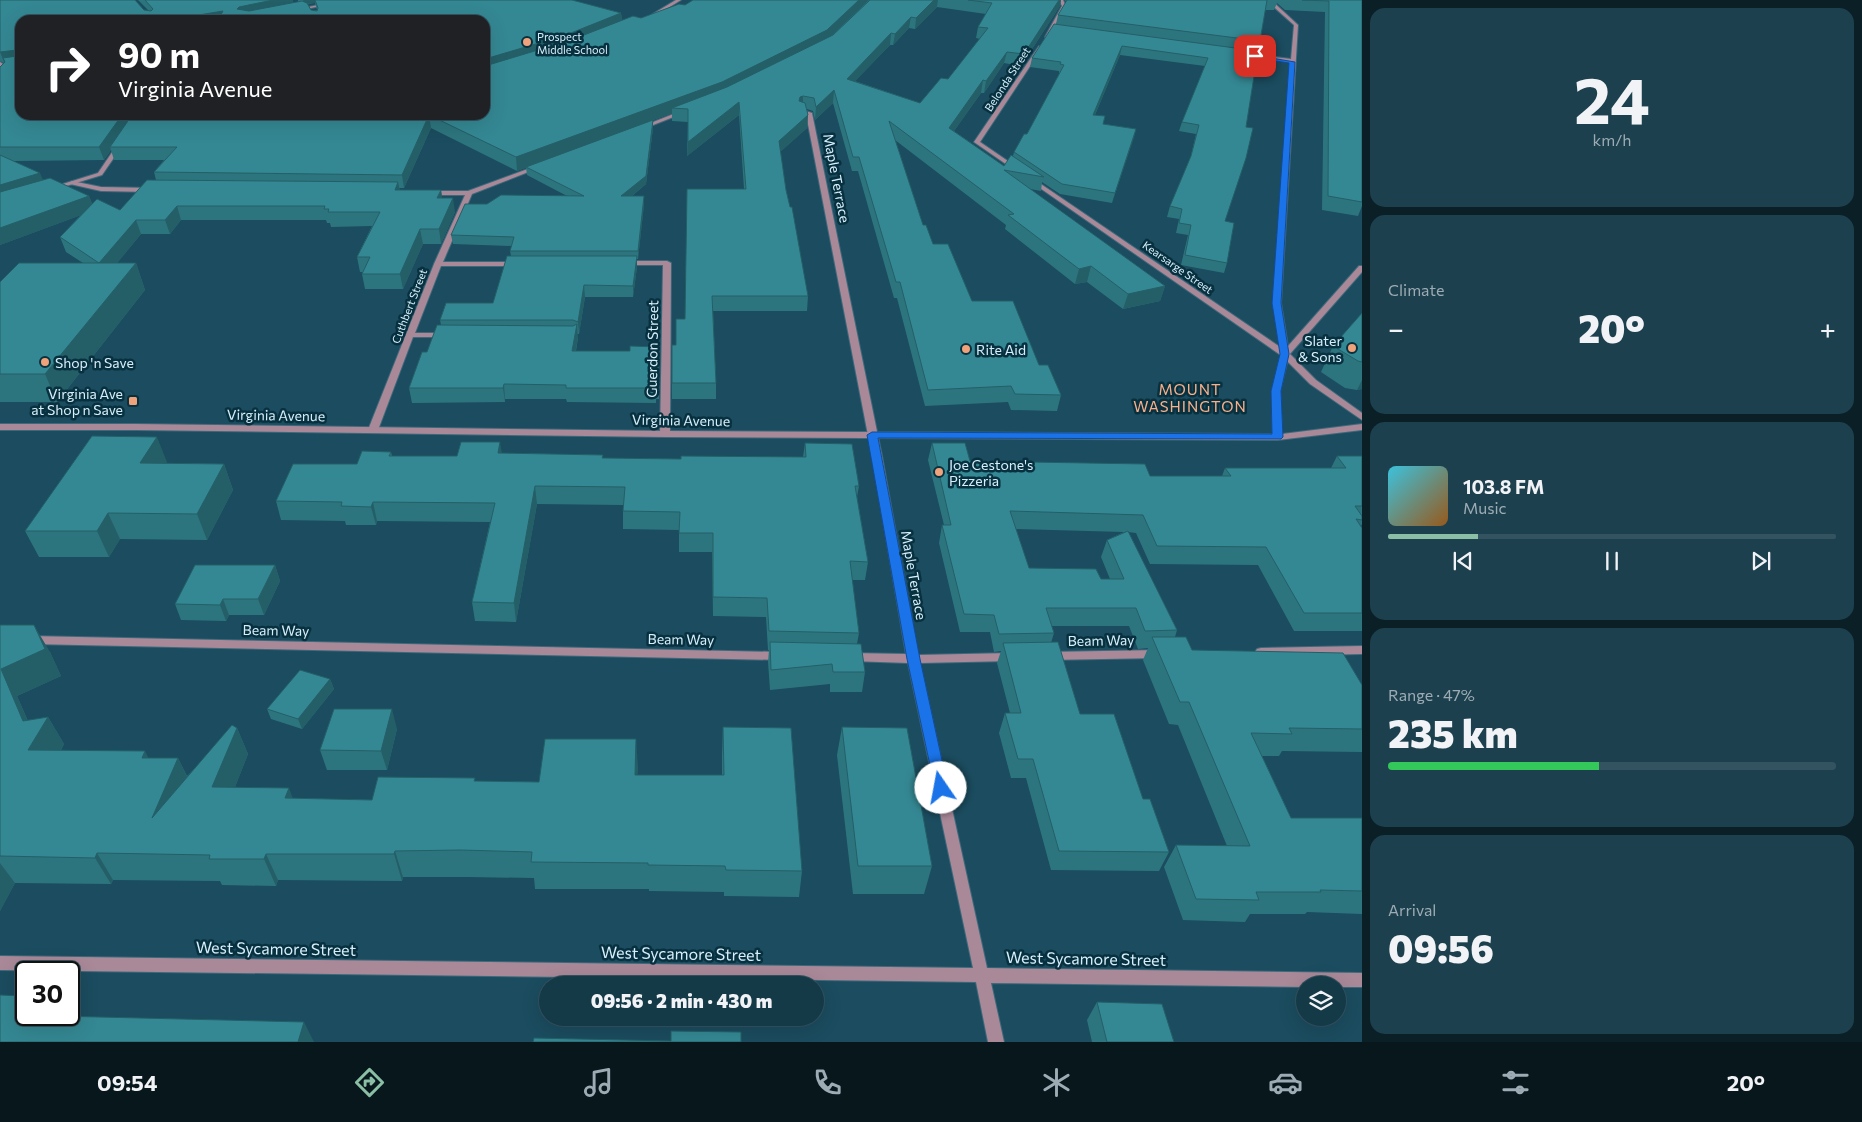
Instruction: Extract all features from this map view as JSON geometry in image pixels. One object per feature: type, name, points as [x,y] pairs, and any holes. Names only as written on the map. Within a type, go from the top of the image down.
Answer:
[{"type":"street","points":[[287,12],[349,0]]},
{"type":"street","points":[[651,16],[680,0]]},
{"type":"street","name":"Belonda Street","points":[[977,142],[1051,29],[1064,6],[1060,0]]},
{"type":"street","points":[[1268,0],[1296,25],[1277,303],[1285,354],[1276,391],[1278,437]]},
{"type":"street","points":[[295,6],[313,11]]},
{"type":"street","points":[[1051,29],[1061,30]]},
{"type":"street","points":[[1234,54],[1292,62]]},
{"type":"street","points":[[0,79],[5,74],[2,66],[12,66]]},
{"type":"street","points":[[633,131],[688,111]]},
{"type":"street","name":"Maple Terrace","points":[[805,113],[872,435],[913,659],[996,1042]]},
{"type":"street","points":[[48,189],[100,174],[125,137]]},
{"type":"street","name":"Kearsarge Street","points":[[977,142],[1285,354],[1313,382],[1362,417]]},
{"type":"street","points":[[420,192],[469,193],[542,166]]},
{"type":"street","points":[[72,182],[101,189],[161,190]]},
{"type":"street","name":"Cuthbert Street","points":[[374,430],[438,264],[469,193]]},
{"type":"street","name":"Guerdon Street","points":[[618,264],[667,263],[665,434]]},
{"type":"street","points":[[438,264],[532,264]]},
{"type":"street","points":[[1285,354],[1362,268]]},
{"type":"street","points":[[410,335],[458,335]]},
{"type":"street","name":"Virginia Avenue","points":[[0,427],[665,434],[1278,437],[1362,427]]},
{"type":"street","name":"Beam Way","points":[[20,640],[794,656]]},
{"type":"street","points":[[1252,652],[1362,650]]},
{"type":"street","name":"Beam Way","points":[[844,657],[913,659],[1173,654]]},
{"type":"street","name":"West Sycamore Street","points":[[0,963],[1362,980]]},
{"type":"building","points":[[0,0],[135,0],[144,10],[151,11],[153,9],[145,0],[273,0],[237,9],[249,11],[302,1],[307,3],[311,10],[317,11],[318,8],[315,0],[572,0],[621,13],[566,35],[490,58],[490,15],[221,15],[223,11],[199,15],[15,15],[15,50],[0,52]]},
{"type":"building","points":[[693,0],[859,0],[827,30],[722,82],[516,157],[439,120],[490,120],[490,64],[571,40],[633,16],[641,18],[679,4],[685,5]]},
{"type":"building","points":[[870,0],[934,0],[916,18],[911,17],[895,34],[891,33],[847,79],[920,103],[941,78],[948,79],[988,28],[978,27],[992,3],[968,0],[1059,0],[1024,54],[1007,52],[986,81],[983,80],[949,128],[1004,166],[1011,155],[1044,177],[1004,170],[1165,286],[1128,294],[1091,266],[1079,269],[1008,215],[1014,214],[889,121],[923,225],[926,225],[933,244],[948,244],[972,301],[1013,301],[1039,365],[1048,365],[1061,395],[1015,394],[1011,386],[928,390],[900,282],[896,282],[859,157],[853,157],[834,90],[816,107],[814,98],[800,97],[799,101],[805,103],[808,115],[779,141],[786,190],[790,207],[792,207],[808,296],[712,296],[716,383],[672,383],[672,345],[676,345],[676,319],[685,319],[687,189],[746,189],[739,102],[688,142],[688,109],[672,108],[727,87],[833,35]]},
{"type":"building","points":[[1067,0],[1267,0],[1260,41],[1058,15]]},
{"type":"building","points":[[1302,0],[1362,0],[1362,202],[1328,196],[1329,1]]},
{"type":"building","points":[[1054,24],[1258,51],[1246,127],[1253,128],[1246,158],[1225,221],[1234,223],[1227,263],[1185,255],[1191,225],[1179,223],[1182,209],[1170,206],[1191,156],[1199,125],[1182,122],[1208,58],[1122,46],[1093,115],[1105,116],[1103,124],[1136,129],[1115,193],[1062,184],[1014,152],[1024,134],[1027,134],[1064,65],[1060,64],[1061,62],[1032,58]]},
{"type":"building","points":[[15,56],[15,120],[118,120],[99,147],[0,147],[0,67],[5,62],[3,58]]},
{"type":"building","points":[[129,120],[427,120],[402,175],[154,172],[177,147],[110,147]]},
{"type":"building","points":[[653,120],[646,176],[621,196],[644,196],[638,251],[510,251],[514,237],[451,235],[465,204],[487,204],[501,195],[584,196],[526,167]]},
{"type":"building","points":[[0,155],[40,173],[0,185]]},
{"type":"building","points":[[50,178],[89,196],[0,228],[0,192]]},
{"type":"building","points":[[147,180],[398,182],[395,190],[441,190],[437,198],[453,198],[439,229],[420,229],[400,274],[362,274],[370,257],[357,257],[380,212],[328,212],[329,209],[324,209],[325,206],[177,206],[165,220],[136,220],[99,263],[60,237],[97,199],[120,210]]},
{"type":"building","points":[[507,256],[637,256],[633,286],[584,285],[578,322],[573,320],[440,320],[446,303],[493,303]]},
{"type":"building","points":[[19,263],[136,263],[45,374],[0,374],[0,282]]},
{"type":"building","points":[[1362,313],[1362,362],[1333,346]]},
{"type":"building","points":[[577,324],[572,351],[630,351],[630,346],[659,347],[658,385],[655,388],[566,388],[566,385],[504,384],[503,388],[409,388],[422,352],[427,352],[437,325],[573,326]]},
{"type":"building","points":[[92,436],[157,437],[140,463],[224,464],[197,514],[108,513],[97,531],[25,531]]},
{"type":"building","points":[[461,442],[500,442],[498,453],[603,455],[602,458],[681,459],[681,456],[806,457],[805,443],[852,444],[859,486],[855,486],[868,562],[850,561],[859,633],[769,631],[767,598],[713,597],[713,533],[679,533],[680,512],[623,511],[625,487],[535,486],[514,603],[472,602],[495,503],[373,502],[371,507],[341,506],[342,502],[276,501],[293,464],[357,464],[362,451],[391,452],[389,456],[457,456]]},
{"type":"building","points":[[932,443],[965,443],[970,461],[1145,464],[1150,476],[1231,476],[1225,468],[1346,468],[1337,456],[1362,456],[1362,506],[1355,506],[1362,516],[1362,520],[1356,519],[1362,528],[1362,613],[1304,613],[1266,547],[1157,546],[1143,515],[1010,511],[1029,568],[1096,569],[1101,579],[1124,579],[1107,540],[1128,531],[1177,630],[1145,631],[1136,608],[1046,608],[1054,633],[999,634],[994,615],[964,614],[942,525],[951,525]]},
{"type":"building","points":[[195,565],[275,565],[258,599],[223,599],[220,605],[175,604]]},
{"type":"building","points":[[0,625],[34,625],[45,649],[1,669],[23,721],[48,717],[28,750],[145,751],[142,758],[178,758],[152,818],[232,725],[237,728],[212,787],[289,788],[285,798],[372,800],[378,777],[475,778],[474,781],[539,782],[545,739],[636,739],[635,775],[724,775],[723,727],[791,728],[802,871],[726,870],[725,866],[648,865],[648,863],[531,862],[532,852],[460,850],[395,851],[394,854],[266,854],[264,859],[209,859],[210,855],[97,853],[95,858],[0,856]]},
{"type":"building","points":[[1152,637],[1186,637],[1192,650],[1343,653],[1362,685],[1362,729],[1289,728],[1292,734],[1251,733],[1291,818],[1362,818],[1362,891],[1256,892],[1259,900],[1196,899],[1176,845],[1250,846],[1189,702],[1180,702]]},
{"type":"building","points":[[770,642],[861,644],[865,672],[833,672],[832,664],[771,670]]},
{"type":"building","points":[[1058,642],[1080,714],[1114,714],[1143,799],[1150,799],[1169,852],[1059,851],[1033,759],[1018,759],[1005,713],[1021,713],[1003,643]]},
{"type":"building","points":[[300,670],[330,679],[298,719],[267,709]]},
{"type":"building","points":[[334,709],[392,709],[381,751],[320,750]]},
{"type":"building","points":[[842,727],[907,728],[932,866],[858,866]]},
{"type":"building","points":[[0,995],[15,996],[15,1026],[80,1026],[80,1017],[304,1022],[298,1042],[0,1042]]},
{"type":"building","points":[[1097,1002],[1162,1004],[1174,1042],[1107,1042]]},
{"type":"building","points":[[671,1031],[741,1032],[741,1042],[533,1042],[534,1038],[671,1041]]},
{"type":"place","name":"Prospect Middle School","points":[[527,42]]},
{"type":"place","name":"Slater & Sons","points":[[1352,348]]},
{"type":"place","name":"Rite Aid","points":[[966,349]]},
{"type":"place","name":"Shop 'n Save","points":[[45,362]]},
{"type":"place","name":"Virginia Ave at Shop n Save","points":[[133,401]]},
{"type":"place","name":"Joe Cestone's Pizzeria","points":[[939,472]]},
{"type":"district","name":"MOUNT WASHINGTON","points":[[1190,398]]},
{"type":"route","points":[[941,788],[913,659],[872,435],[1278,437],[1276,391],[1285,354],[1277,303],[1292,62],[1255,56]]}]
